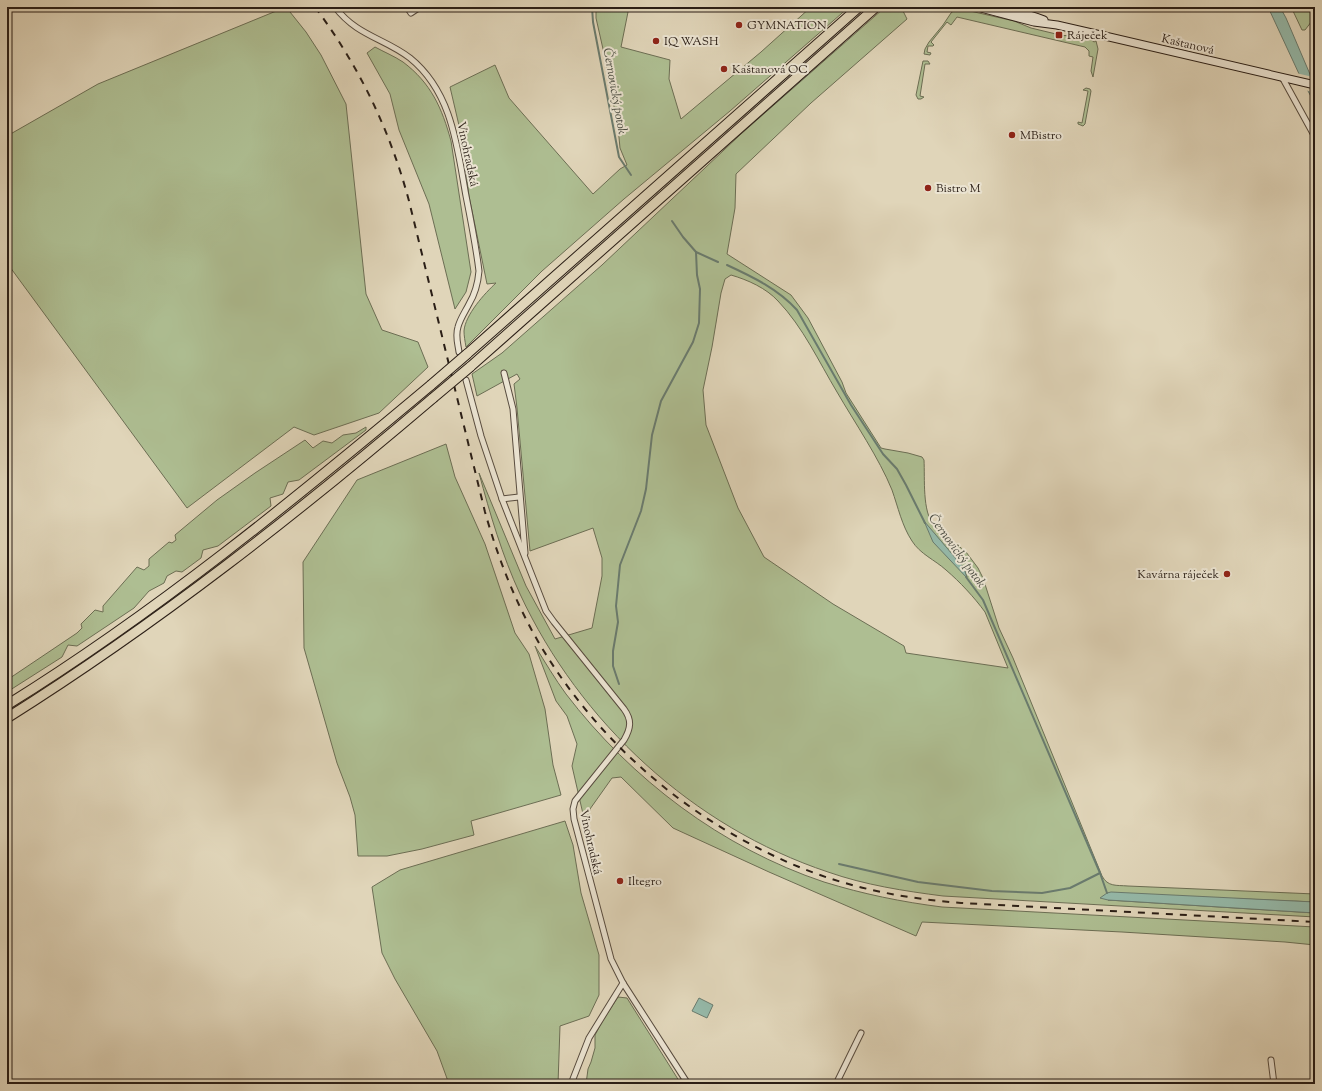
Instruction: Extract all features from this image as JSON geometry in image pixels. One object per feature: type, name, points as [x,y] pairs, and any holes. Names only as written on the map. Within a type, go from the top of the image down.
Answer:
[{"type":"highway","points":[[7,705],[132,621],[315,482],[431,385],[463,353],[859,7]]},
{"type":"highway","points":[[7,718],[131,636],[221,570],[328,486],[470,367],[876,7]]},
{"type":"main road","name":"Kaštanová","points":[[978,7],[990,10],[1009,10],[1034,16],[1056,25],[1315,85]]},
{"type":"street","name":"Vinohradská","points":[[335,7],[354,27],[399,52],[418,66],[434,84],[451,120],[456,140],[479,271],[478,284],[457,328],[457,338],[463,353]]},
{"type":"street","points":[[407,7],[411,13],[420,7]]},
{"type":"street","points":[[1285,78],[1315,137]]},
{"type":"street","name":"Vinohradská","points":[[504,373],[512,409],[525,560]]},
{"type":"street","name":"Vinohradská","points":[[466,380],[481,436],[502,499],[546,611],[624,709],[630,721],[630,729],[624,740],[575,801],[573,809],[574,819],[611,959],[622,983],[688,1084]]},
{"type":"street","points":[[502,499],[519,497]]},
{"type":"street","points":[[571,1084],[589,1038],[622,983]]},
{"type":"street","points":[[836,1084],[861,1032]]},
{"type":"street","points":[[1271,1060],[1274,1084]]},
{"type":"shaded area","points":[[286,7],[306,32],[321,55],[346,104],[366,294],[382,330],[418,342],[428,367],[379,413],[314,435],[294,427],[187,508],[7,263],[7,136],[98,84]]},
{"type":"shaded area","points":[[596,7],[629,7],[621,47],[670,60],[669,79],[681,119],[761,52],[811,7],[849,7],[730,111],[624,199],[542,271],[466,347],[464,331],[468,318],[481,298],[496,283],[487,284],[469,196],[461,134],[450,87],[495,65],[509,98],[593,194],[620,169],[627,165],[620,148],[618,127],[596,18]]},
{"type":"shaded area","points":[[888,7],[901,7],[907,19],[811,103],[736,174],[735,208],[727,254],[791,295],[808,318],[842,382],[846,393],[881,448],[908,453],[922,457],[924,460],[926,504],[930,520],[934,526],[966,552],[978,568],[983,578],[999,628],[1013,658],[1104,880],[1110,884],[1120,886],[1315,894],[1315,902],[1244,899],[1108,900],[1315,913],[1315,917],[943,896],[899,890],[856,881],[828,872],[778,852],[731,828],[687,798],[646,764],[608,727],[574,686],[545,641],[520,594],[497,534],[479,473],[526,586],[555,639],[592,628],[602,576],[602,558],[593,528],[530,551],[514,384],[520,379],[517,374],[477,396],[472,374],[502,353],[602,265],[741,134],[883,9],[884,10]],"holes":[[[731,275],[744,279],[768,292],[778,301],[795,322],[810,345],[887,478],[900,516],[915,546],[942,566],[972,595],[985,612],[1008,668],[906,653],[904,646],[833,604],[764,557],[738,508],[706,425],[703,390],[721,293],[725,279]],[[924,522],[964,568],[967,577]]]},
{"type":"shaded area","points":[[1268,7],[1280,7],[1286,18],[1315,86],[1315,104],[1300,76]]},
{"type":"shaded area","points":[[1297,7],[1315,7],[1315,17],[1305,30],[1302,30],[1293,11]]},
{"type":"shaded area","points":[[957,8],[1014,21],[1031,28],[1056,34],[1056,36],[1075,35],[1089,38],[1094,42],[1096,41],[1098,49],[1093,77],[1091,71],[1093,57],[1089,56],[1089,51],[1085,47],[957,17],[951,25],[947,22],[931,42],[934,45],[933,46],[928,46],[927,52],[931,53],[930,55],[924,54],[929,42],[951,13]]},
{"type":"shaded area","points":[[375,47],[403,62],[413,70],[434,97],[448,129],[471,272],[466,292],[455,309],[429,204],[399,130],[390,94],[367,53]]},
{"type":"shaded area","points":[[923,61],[928,61],[930,64],[925,64],[920,96],[924,97],[918,99],[916,95]]},
{"type":"shaded area","points":[[1086,88],[1090,89],[1091,91],[1085,124],[1083,126],[1078,124],[1078,122],[1082,123],[1088,91],[1083,90]]},
{"type":"shaded area","points":[[366,427],[366,430],[299,480],[288,482],[283,494],[270,498],[271,506],[218,546],[203,550],[201,558],[182,572],[176,571],[167,576],[164,583],[149,591],[134,608],[77,646],[68,645],[62,657],[7,692],[7,680],[77,633],[82,628],[81,624],[95,610],[103,612],[103,606],[137,567],[144,570],[149,566],[149,559],[169,542],[172,543],[176,540],[175,535],[217,500],[305,440],[313,448],[323,441],[332,443],[343,435],[356,433]]},
{"type":"shaded area","points":[[446,444],[455,477],[485,544],[515,633],[529,654],[545,709],[553,765],[561,795],[471,821],[474,835],[422,849],[387,856],[358,856],[355,815],[337,763],[304,648],[303,562],[357,480]]},
{"type":"shaded area","points":[[924,521],[964,568],[967,578],[933,542]]},
{"type":"shaded area","points":[[535,646],[566,694],[619,754],[649,782],[681,807],[715,830],[786,868],[824,882],[868,894],[912,903],[942,907],[1315,927],[1315,945],[1122,932],[922,922],[916,936],[769,872],[673,828],[621,777],[612,778],[590,809],[586,827],[572,766],[577,744],[567,716],[556,701]]},
{"type":"shaded area","points":[[565,821],[573,845],[581,893],[599,955],[599,995],[589,1016],[560,1026],[558,1084],[449,1084],[437,1051],[395,979],[382,953],[372,887],[400,870]]},
{"type":"shaded area","points":[[1111,892],[1315,902],[1315,913],[1108,900],[1100,898]]},
{"type":"shaded area","points":[[618,997],[627,998],[681,1084],[586,1084],[588,1069],[595,1048],[595,1035]]},
{"type":"shaded area","points":[[699,998],[713,1005],[707,1018],[692,1011]]},
{"type":"pier","points":[[1296,73],[1313,77],[1315,82],[1315,93],[1305,90]]},
{"type":"waterway","name":"Černovický potok","points":[[592,7],[593,22],[619,157],[631,175]]},
{"type":"waterway","name":"Černovický potok","points":[[672,221],[696,252],[718,262]]},
{"type":"waterway","points":[[619,684],[613,666],[613,651],[618,622],[616,606],[620,565],[641,511],[646,489],[652,435],[661,401],[693,342],[699,323],[700,289],[697,275],[696,252]]},
{"type":"waterway","name":"Černovický potok","points":[[727,265],[756,279],[782,296],[797,310],[851,405],[883,454],[897,469],[925,523]]},
{"type":"waterway","name":"Černovický potok","points":[[966,577],[983,600],[1100,873],[1107,893]]},
{"type":"waterway","points":[[839,864],[918,882],[992,891],[1042,893],[1070,888],[1100,873]]},
{"type":"railway","points":[[315,7],[346,52],[359,76],[383,124],[401,175],[409,201],[485,512],[501,563],[522,612],[539,643],[563,680],[590,715],[620,748],[653,778],[688,805],[763,851],[823,876],[881,892],[921,899],[961,903],[1315,922]]},
{"type":"place","name":"GYMNATION","points":[[739,25]]},
{"type":"place","name":"Ráječek","points":[[1059,35]]},
{"type":"place","name":"IQ WASH","points":[[656,41]]},
{"type":"place","name":"Kaštanová OC","points":[[724,69]]},
{"type":"place","name":"MBistro","points":[[1012,135]]},
{"type":"place","name":"Bistro M","points":[[928,188]]},
{"type":"place","name":"Kavárna ráječek","points":[[1227,574]]},
{"type":"place","name":"Iltegro","points":[[620,881]]}]
